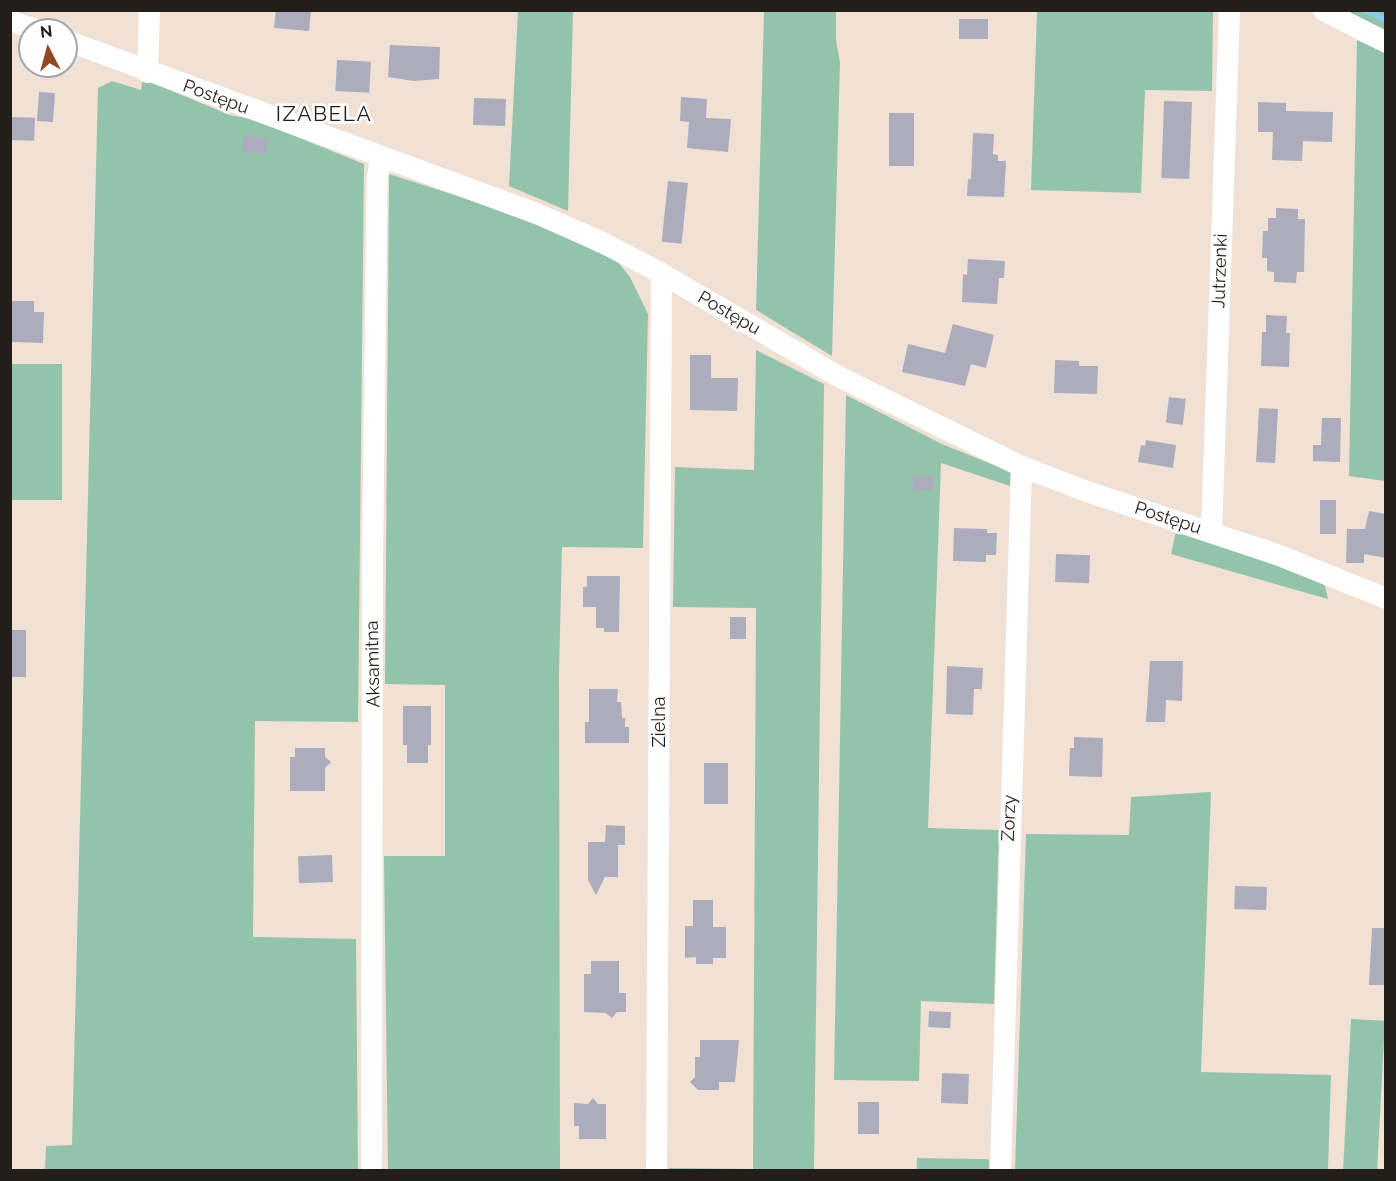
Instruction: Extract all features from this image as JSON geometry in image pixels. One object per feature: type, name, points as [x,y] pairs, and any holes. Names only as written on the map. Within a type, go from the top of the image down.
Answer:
[{"type":"street","points":[[147,72],[149,10]]},
{"type":"street","name":"Jutrzenki","points":[[1210,532],[1229,10]]},
{"type":"street","points":[[1323,10],[1386,42]]},
{"type":"street","name":"Postępu","points":[[78,45],[536,213],[602,242],[661,273],[838,376],[1021,466],[1089,492],[1279,555],[1386,598]]},
{"type":"street","name":"Aksamitna","points":[[371,1170],[372,559],[377,177],[380,157]]},
{"type":"street","name":"Zielna","points":[[656,1170],[661,273]]},
{"type":"street","name":"Zorzy","points":[[1000,1170],[1021,466]]},
{"type":"green space","points":[[518,11],[573,11],[568,211],[509,186]]},
{"type":"green space","points":[[764,11],[836,11],[836,40],[840,62],[832,356],[756,310]]},
{"type":"green space","points":[[1037,11],[1213,11],[1212,91],[1145,90],[1141,193],[1031,190]]},
{"type":"green space","points":[[1341,11],[1385,11],[1385,30]]},
{"type":"green space","points":[[1357,40],[1385,53],[1385,481],[1349,476]]},
{"type":"green space","points":[[143,79],[230,115],[255,120],[364,164],[358,722],[255,721],[253,937],[356,939],[358,1170],[45,1170],[46,1146],[72,1145],[98,88],[112,81],[141,90]]},
{"type":"green space","points":[[389,174],[511,213],[617,261],[630,277],[648,314],[643,548],[562,547],[559,672],[560,1170],[388,1170],[384,856],[445,856],[445,685],[385,684]]},
{"type":"green space","points":[[756,350],[824,384],[814,1170],[669,1170],[669,1168],[753,1169],[756,608],[673,607],[675,467],[754,470]]},
{"type":"green space","points":[[11,364],[62,364],[62,500],[11,500]]},
{"type":"green space","points":[[846,395],[942,444],[1011,472],[1010,486],[941,463],[928,828],[999,830],[994,1004],[921,1001],[919,1081],[834,1080]]},
{"type":"green space","points":[[1176,531],[1324,582],[1328,599],[1171,554]]},
{"type":"green space","points":[[1211,792],[1201,1072],[1331,1075],[1328,1170],[1015,1170],[1026,834],[1129,835],[1131,797]]},
{"type":"green space","points":[[1351,1019],[1385,1021],[1377,1170],[1343,1170]]},
{"type":"green space","points":[[917,1158],[989,1159],[989,1170],[917,1170]]},
{"type":"building","points":[[276,10],[311,10],[309,31],[274,28]]},
{"type":"building","points":[[959,19],[988,19],[988,39],[959,39]]},
{"type":"building","points":[[390,45],[440,47],[439,79],[414,81],[388,77]]},
{"type":"building","points":[[337,60],[371,62],[369,93],[335,91]]},
{"type":"building","points":[[39,92],[55,93],[53,122],[37,121]]},
{"type":"building","points":[[681,97],[707,99],[706,118],[731,119],[728,152],[687,148],[689,122],[680,121]]},
{"type":"building","points":[[474,98],[506,99],[505,126],[473,125]]},
{"type":"building","points":[[1164,101],[1192,102],[1189,179],[1161,178]]},
{"type":"building","points":[[1258,102],[1286,103],[1286,111],[1333,112],[1332,142],[1303,141],[1302,161],[1272,160],[1273,132],[1258,132]]},
{"type":"building","points":[[889,113],[914,113],[914,166],[889,166]]},
{"type":"building","points":[[10,117],[35,118],[34,141],[10,140]]},
{"type":"building","points":[[973,133],[994,134],[993,154],[998,155],[998,161],[1006,161],[1004,197],[967,196],[968,179],[971,179]]},
{"type":"building","points":[[244,135],[268,138],[266,155],[242,152]]},
{"type":"building","points":[[668,181],[688,183],[682,244],[662,242]]},
{"type":"building","points":[[1276,208],[1298,209],[1298,219],[1305,219],[1304,272],[1297,272],[1296,283],[1274,282],[1274,272],[1267,271],[1267,258],[1262,258],[1263,231],[1268,231],[1268,218],[1276,218]]},
{"type":"building","points":[[968,259],[1005,261],[1004,278],[999,278],[997,304],[962,302],[963,274],[967,275]]},
{"type":"building","points":[[10,301],[34,301],[34,312],[44,312],[43,343],[10,342]]},
{"type":"building","points":[[1266,315],[1287,316],[1286,333],[1290,333],[1289,367],[1261,366],[1262,332],[1266,332]]},
{"type":"building","points":[[953,324],[994,335],[986,368],[971,364],[965,386],[902,372],[908,344],[945,353]]},
{"type":"building","points":[[690,355],[711,355],[711,378],[738,378],[737,411],[690,410]]},
{"type":"building","points":[[1055,360],[1079,361],[1079,366],[1098,366],[1097,394],[1054,393]]},
{"type":"building","points":[[1169,397],[1186,399],[1183,425],[1166,423]]},
{"type":"building","points":[[1259,408],[1278,409],[1275,463],[1256,462]]},
{"type":"building","points":[[1322,418],[1341,418],[1340,462],[1313,461],[1313,445],[1321,445]]},
{"type":"building","points":[[1146,440],[1176,445],[1173,468],[1138,462],[1141,445],[1145,446]]},
{"type":"building","points":[[913,476],[933,476],[933,491],[913,491]]},
{"type":"building","points":[[1320,500],[1336,500],[1336,534],[1320,534]]},
{"type":"building","points":[[1369,511],[1386,514],[1386,558],[1364,554],[1364,563],[1346,563],[1347,529],[1365,529]]},
{"type":"building","points":[[954,528],[987,529],[987,533],[997,533],[996,555],[986,555],[986,562],[953,561]]},
{"type":"building","points":[[1056,554],[1090,555],[1089,583],[1055,582]]},
{"type":"building","points":[[587,576],[620,576],[619,632],[604,632],[604,628],[596,628],[596,607],[583,607],[583,587],[587,587]]},
{"type":"building","points":[[730,617],[746,617],[746,639],[730,639]]},
{"type":"building","points":[[10,630],[26,630],[26,677],[10,677]]},
{"type":"building","points":[[1150,661],[1183,661],[1182,701],[1166,700],[1165,722],[1146,722]]},
{"type":"building","points":[[947,666],[983,668],[982,689],[974,689],[973,715],[946,714]]},
{"type":"building","points":[[589,689],[618,689],[617,702],[621,702],[625,727],[629,727],[629,743],[585,743],[585,722],[589,722]]},
{"type":"building","points":[[403,706],[431,706],[431,745],[428,745],[428,763],[407,763],[407,745],[403,745]]},
{"type":"building","points":[[1074,737],[1103,738],[1102,777],[1069,776],[1070,748],[1074,748]]},
{"type":"building","points":[[295,748],[325,748],[325,757],[331,762],[325,768],[325,791],[290,791],[290,757],[295,757]]},
{"type":"building","points":[[704,763],[728,763],[728,804],[704,804]]},
{"type":"building","points":[[606,825],[625,826],[625,845],[618,845],[618,877],[605,877],[596,895],[588,880],[588,842],[605,842]]},
{"type":"building","points":[[332,855],[333,882],[299,883],[298,856]]},
{"type":"building","points":[[1235,886],[1267,887],[1266,910],[1234,909]]},
{"type":"building","points":[[693,900],[713,900],[713,927],[726,927],[726,958],[713,958],[713,964],[696,964],[696,957],[685,958],[685,926],[693,926]]},
{"type":"building","points":[[1372,928],[1386,928],[1386,985],[1369,985]]},
{"type":"building","points":[[591,961],[619,961],[619,993],[626,993],[626,1012],[617,1012],[612,1018],[606,1013],[584,1012],[584,974],[591,974]]},
{"type":"building","points":[[929,1011],[951,1012],[950,1028],[928,1027]]},
{"type":"building","points":[[700,1040],[739,1040],[735,1082],[719,1082],[719,1090],[698,1090],[690,1082],[695,1077],[695,1057],[700,1057]]},
{"type":"building","points":[[942,1073],[969,1074],[968,1104],[941,1103]]},
{"type":"building","points":[[593,1098],[598,1104],[606,1104],[606,1139],[579,1139],[579,1126],[574,1126],[574,1103],[588,1104]]},
{"type":"building","points":[[858,1102],[879,1102],[879,1134],[858,1134]]},
{"type":"waterway","points":[[1365,10],[1386,20]]},
{"type":"district","name":"IZABELA","points":[[324,114]]}]
